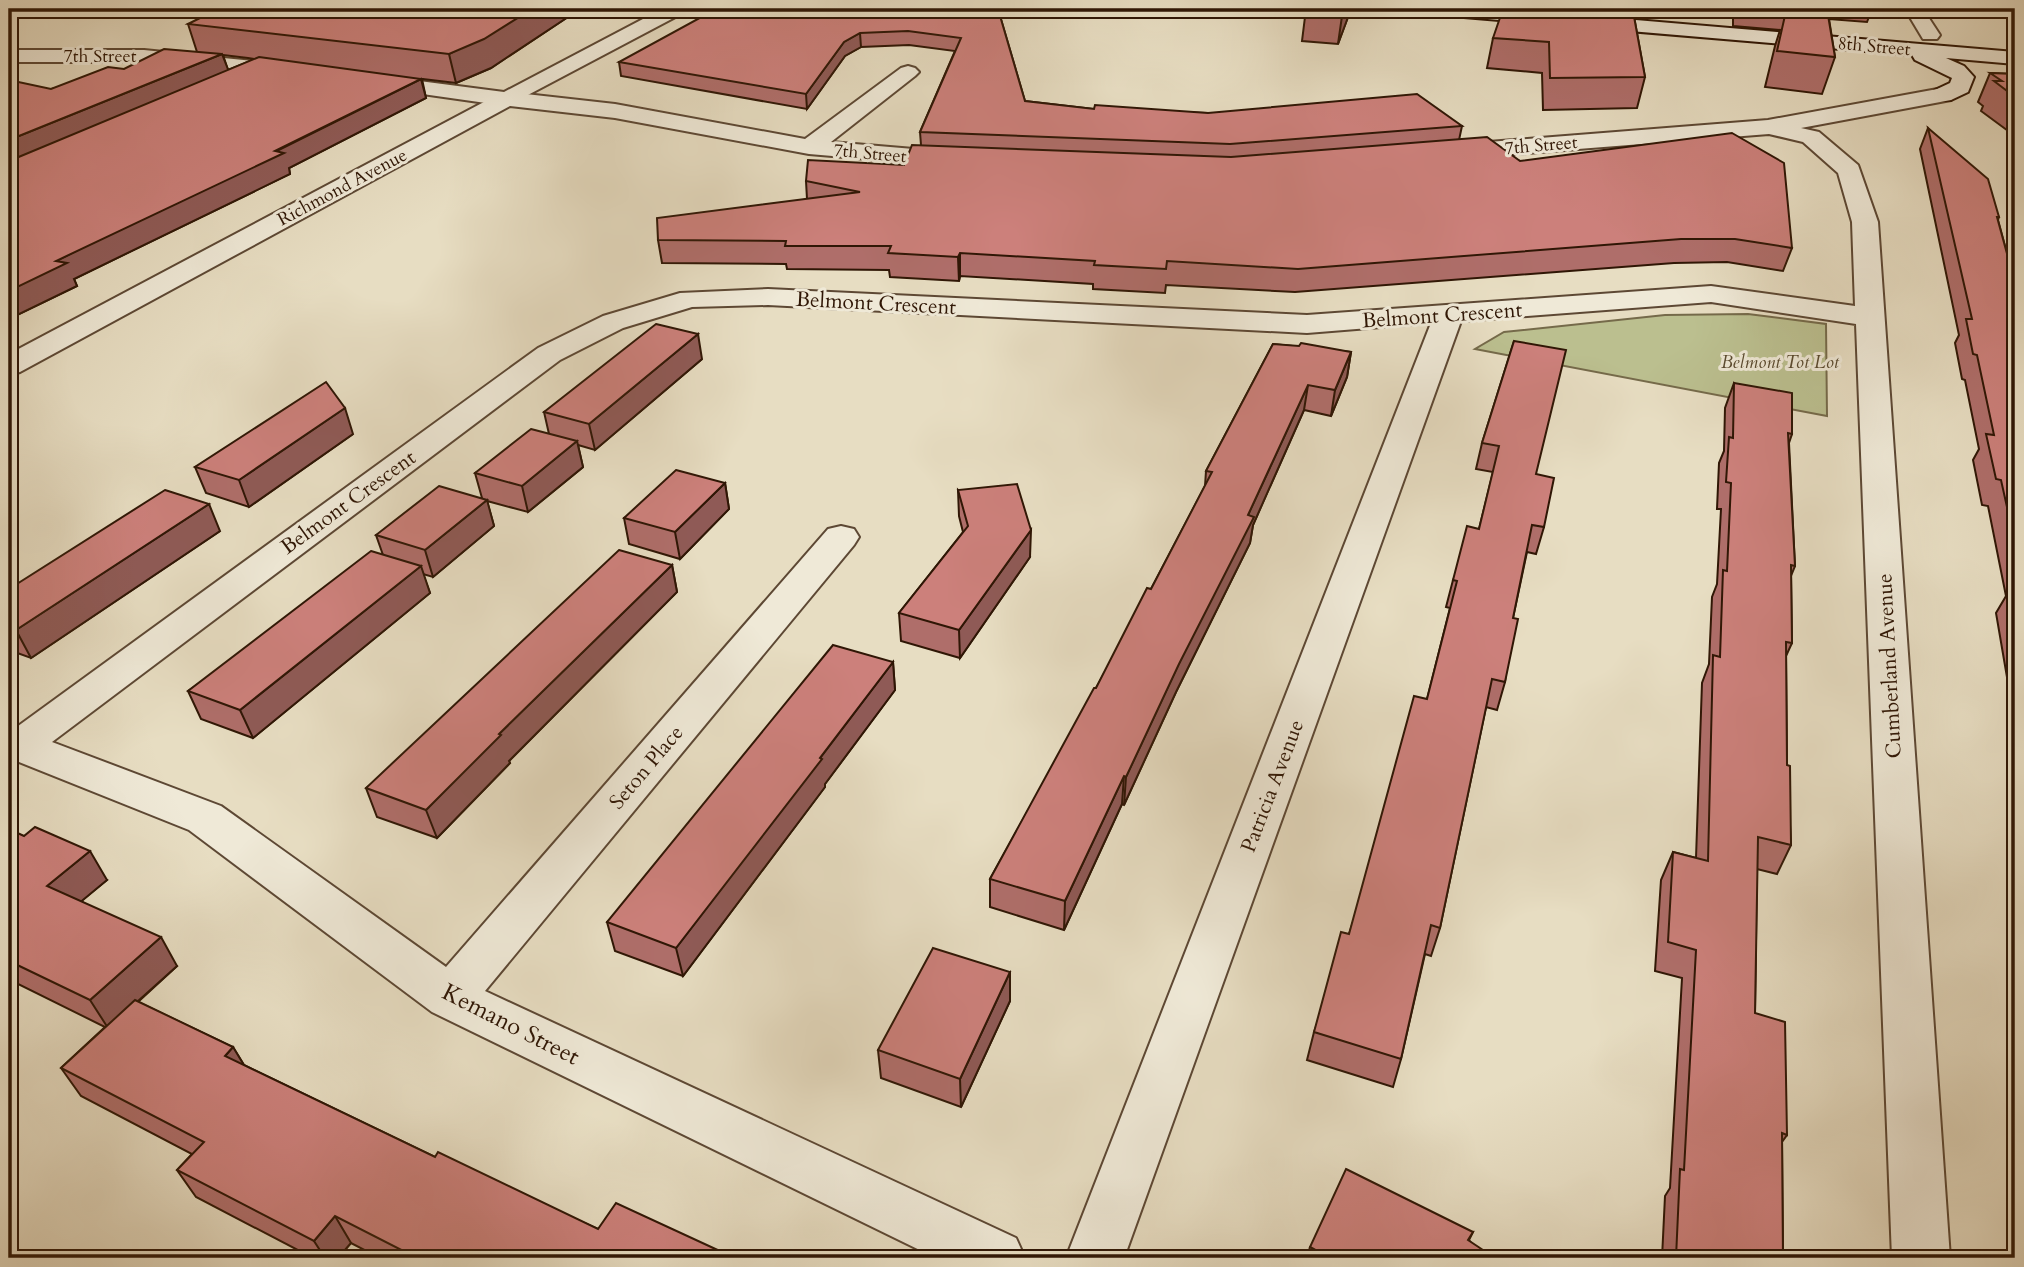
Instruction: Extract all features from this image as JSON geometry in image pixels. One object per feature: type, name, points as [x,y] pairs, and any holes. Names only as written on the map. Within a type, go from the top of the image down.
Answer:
[{"type":"street","name":"Richmond Avenue","points":[[9,366],[676,9]]},
{"type":"street","name":"8th Street","points":[[1440,9],[1552,13],[2015,58]]},
{"type":"street","name":"8th Street","points":[[1596,9],[2015,42]]},
{"type":"street","points":[[1914,9],[1930,35]]},
{"type":"street","name":"7th Street","points":[[1433,153],[1768,127],[1943,95],[1960,87],[1964,77],[1957,70],[1896,48]]},
{"type":"street","name":"7th Street","points":[[9,56],[144,56],[318,74]]},
{"type":"street","points":[[218,86],[263,67]]},
{"type":"street","points":[[809,147],[908,72]]},
{"type":"street","name":"7th Street","points":[[346,78],[615,111],[809,147],[989,161]]},
{"type":"street","name":"Cumberland Avenue","points":[[1768,127],[1811,138],[1849,170],[1865,222],[1921,1258]]},
{"type":"street","name":"Belmont Crescent","points":[[14,744],[549,354],[613,322],[690,299],[768,297],[1307,324],[1711,294],[1869,317]]},
{"type":"street","name":"Patricia Avenue","points":[[1095,1258],[1449,314]]},
{"type":"street","name":"Seton Place","points":[[450,997],[841,537]]},
{"type":"street","name":"Kemano Street","points":[[14,744],[205,818],[450,997],[996,1258]]},
{"type":"green space","name":"Belmont Tot Lot","points":[[1748,314],[1826,324],[1827,416],[1475,349],[1504,332],[1665,315]]},
{"type":"building","points":[[218,9],[532,9],[484,39],[449,54],[188,24]]},
{"type":"building","points":[[716,9],[998,9],[1025,101],[1094,109],[1095,105],[1208,113],[1417,94],[1462,126],[1230,144],[920,132],[961,38],[908,31],[860,33],[844,42],[806,94],[619,62]]},
{"type":"building","points":[[1503,9],[1633,11],[1645,77],[1550,78],[1549,42],[1493,38]]},
{"type":"building","points":[[1786,11],[1828,15],[1835,57],[1777,51]]},
{"type":"building","points":[[164,49],[222,54],[9,140],[9,80],[51,89],[108,67],[124,69]]},
{"type":"building","points":[[259,57],[421,79],[275,151],[284,153],[56,261],[67,263],[9,291],[9,161]]},
{"type":"building","points":[[1990,73],[2015,74],[2015,97],[1994,81],[2002,81]]},
{"type":"building","points":[[1928,128],[1988,179],[2015,283],[2015,543],[2001,480],[1996,479],[1986,434],[1994,435],[1977,355],[1973,354],[1966,319],[1972,319]]},
{"type":"building","points":[[1732,133],[1784,163],[1792,248],[1735,239],[1681,239],[1298,269],[1167,261],[1166,269],[1094,265],[1095,261],[960,253],[958,257],[888,253],[891,246],[785,246],[786,241],[658,240],[657,218],[860,192],[806,181],[808,160],[904,165],[912,145],[1231,157],[1487,137],[1520,161]]},
{"type":"building","points":[[656,324],[698,334],[589,424],[544,412]]},
{"type":"building","points":[[1514,341],[1566,350],[1536,474],[1554,478],[1544,527],[1532,525],[1513,618],[1518,619],[1505,682],[1492,679],[1440,928],[1431,925],[1401,1059],[1314,1032],[1341,932],[1349,934],[1414,696],[1427,699],[1457,581],[1453,580],[1467,526],[1479,529],[1499,446],[1482,443]]},
{"type":"building","points":[[1301,343],[1351,352],[1335,390],[1308,385],[1248,515],[1254,517],[1179,664],[1065,901],[990,879],[1096,688],[1147,588],[1151,589],[1212,472],[1206,471],[1273,344],[1299,346]]},
{"type":"building","points":[[326,382],[345,408],[239,480],[195,467]]},
{"type":"building","points":[[1734,383],[1792,393],[1792,434],[1788,433],[1795,566],[1791,565],[1792,643],[1786,642],[1791,845],[1758,837],[1755,1013],[1785,1022],[1787,1135],[1782,1133],[1783,1258],[1676,1258],[1680,1169],[1684,1170],[1696,950],[1668,942],[1673,852],[1708,861],[1713,655],[1720,657],[1723,570],[1727,571],[1731,483],[1726,482],[1729,437],[1733,438]]},
{"type":"building","points":[[531,429],[577,441],[522,486],[475,473]]},
{"type":"building","points":[[676,470],[725,483],[675,532],[624,518]]},
{"type":"building","points":[[1017,484],[1031,530],[959,630],[899,613],[968,526],[958,490]]},
{"type":"building","points":[[439,486],[487,500],[425,550],[376,535]]},
{"type":"building","points":[[165,490],[209,504],[16,630],[9,628],[9,589]]},
{"type":"building","points":[[619,550],[672,565],[499,734],[501,735],[426,810],[366,788]]},
{"type":"building","points":[[371,551],[421,566],[240,710],[188,691]]},
{"type":"building","points":[[2011,586],[2015,587],[2015,607]]},
{"type":"building","points":[[833,645],[893,662],[676,948],[607,922]]},
{"type":"building","points":[[35,827],[90,851],[47,886],[161,937],[90,1000],[9,961],[9,829],[24,836]]},
{"type":"building","points":[[933,948],[1010,972],[960,1079],[878,1050]]},
{"type":"building","points":[[135,1000],[233,1047],[225,1056],[435,1157],[438,1152],[598,1229],[616,1203],[735,1258],[417,1258],[335,1216],[314,1241],[177,1170],[204,1142],[61,1068]]},
{"type":"building","points":[[1346,1169],[1473,1232],[1468,1240],[1486,1252],[1483,1258],[1330,1258],[1310,1247]]}]
